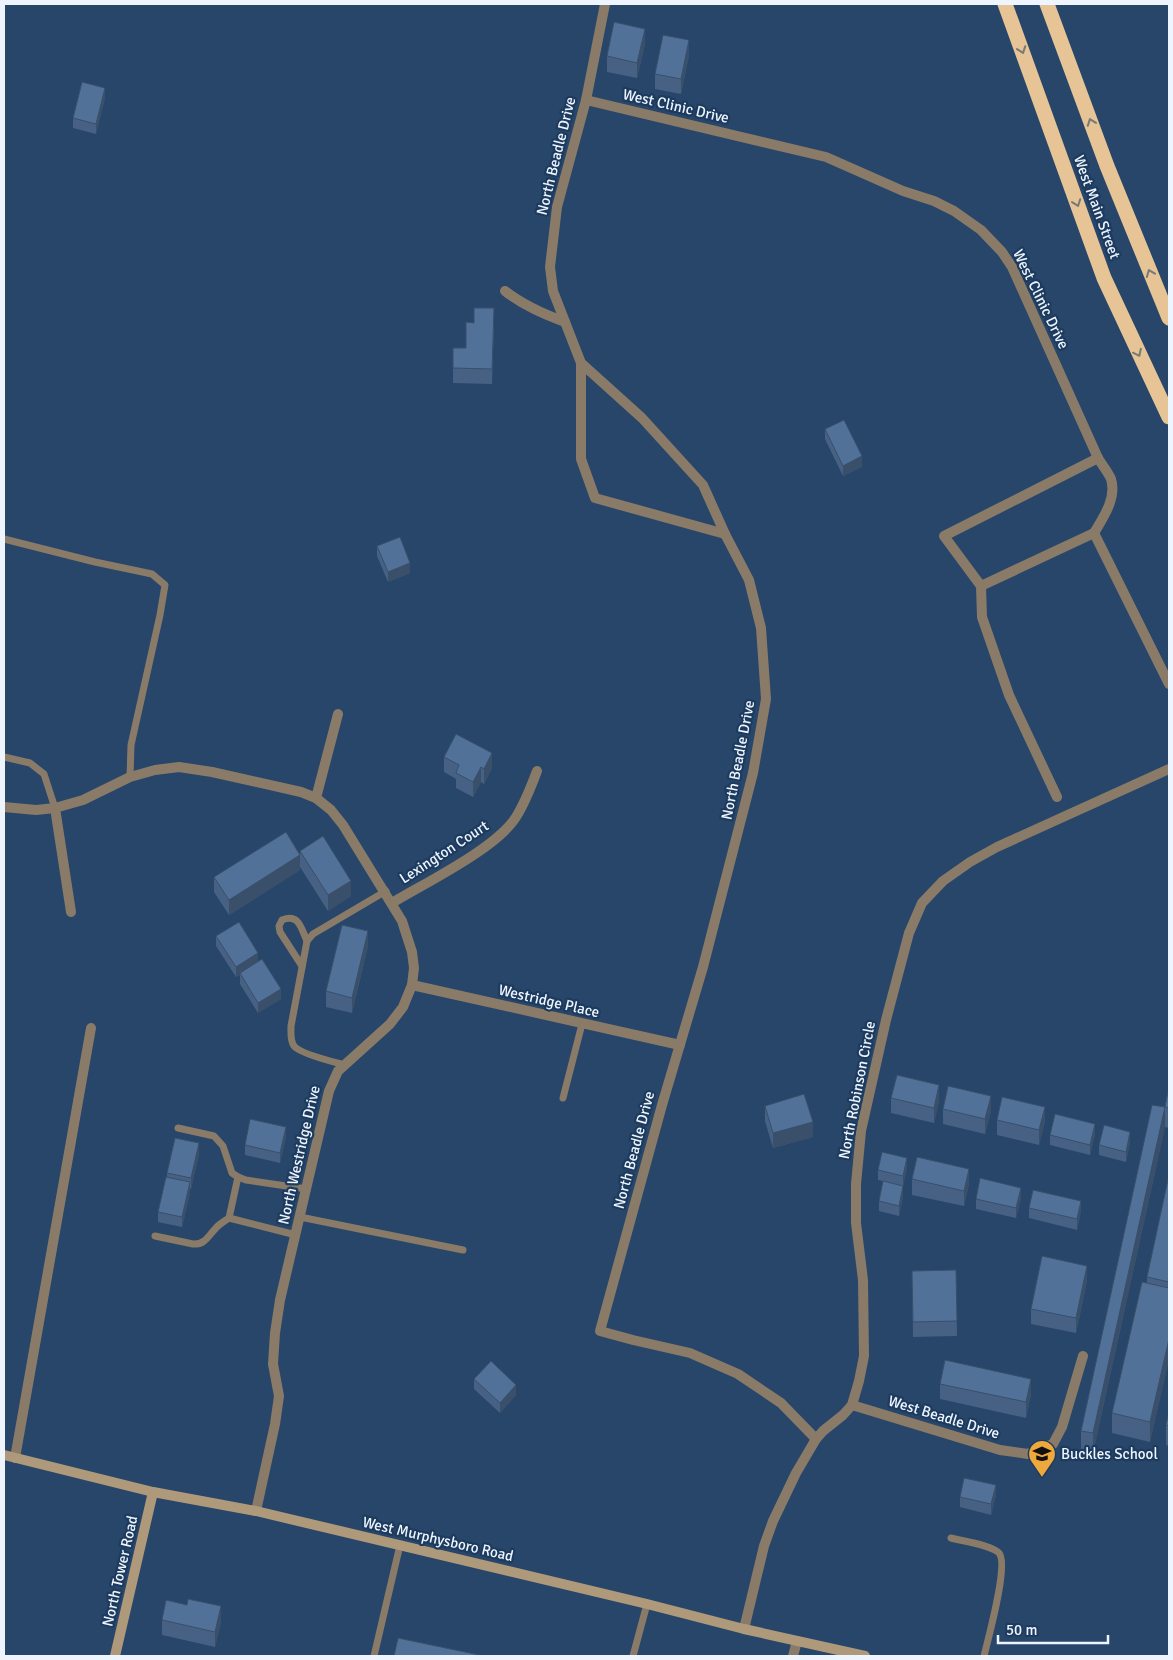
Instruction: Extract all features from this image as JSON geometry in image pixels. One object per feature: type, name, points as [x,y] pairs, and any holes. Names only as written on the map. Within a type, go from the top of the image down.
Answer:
[{"type":"highway","name":"West Main Street","points":[[1006,4],[1104,278],[1169,417]]},
{"type":"highway","name":"West Main Street","points":[[1047,4],[1108,166],[1169,318]]},
{"type":"street","name":"North Beadle Drive","points":[[605,4],[586,100],[556,207],[550,267],[553,291],[581,363],[642,418],[704,485],[725,534],[749,580],[760,628],[766,699],[754,774],[703,967],[662,1105],[600,1331],[690,1353],[738,1374],[781,1403],[816,1439]]},
{"type":"street","name":"West Clinic Drive","points":[[586,100],[826,157],[904,191],[934,201],[954,211],[981,230],[1002,252],[1012,267],[1098,458],[1111,480],[1112,493],[1106,512],[1094,532]]},
{"type":"street","points":[[505,291],[517,300],[542,313],[565,322]]},
{"type":"street","points":[[581,363],[581,459],[595,498],[725,534]]},
{"type":"street","points":[[1057,796],[1006,687],[982,617],[981,586],[944,536],[1098,458]]},
{"type":"street","points":[[981,586],[1094,532],[1169,684]]},
{"type":"street","points":[[316,798],[338,714]]},
{"type":"street","name":"North Westridge Drive","points":[[130,778],[154,770],[197,769],[301,792],[316,798],[331,810],[343,825],[386,891],[402,921],[412,952],[414,968],[412,985],[403,1007],[390,1024],[335,1074],[329,1091],[280,1300],[273,1364],[279,1396],[275,1424],[256,1510]]},
{"type":"street","name":"North Robinson Circle","points":[[852,1405],[864,1356],[864,1280],[856,1213],[856,1184],[861,1131],[901,962],[909,933],[922,903],[943,881],[970,862],[997,847],[1169,769]]},
{"type":"street","name":"Lexington Court","points":[[392,903],[489,844],[507,828],[516,818],[537,771]]},
{"type":"street","points":[[4,807],[36,810],[55,808],[83,800],[130,778]]},
{"type":"street","points":[[55,808],[71,912]]},
{"type":"street","name":"Westridge Place","points":[[412,985],[680,1045]]},
{"type":"street","points":[[15,1458],[90,1028]]},
{"type":"street","name":"West Beadle Drive","points":[[852,1405],[1000,1450],[1028,1454],[1053,1444],[1062,1427],[1082,1356]]},
{"type":"street","points":[[744,1629],[764,1546],[773,1521],[796,1473],[823,1430],[843,1415],[852,1405]]},
{"type":"street","name":"West Murphysboro Road","points":[[4,1455],[153,1492],[256,1510],[744,1629],[864,1656]]},
{"type":"street","name":"North Tower Road","points":[[115,1656],[153,1492]]},
{"type":"street","points":[[793,1656],[797,1641]]},
{"type":"lane","points":[[4,539],[152,574],[165,584],[160,615],[131,745],[130,778]]},
{"type":"lane","points":[[4,757],[30,763],[44,774],[55,808]]},
{"type":"lane","points":[[344,1065],[301,1051],[294,1046],[291,1037],[291,1026],[307,941],[313,934],[386,891]]},
{"type":"lane","points":[[302,966],[280,932],[279,926],[282,920],[288,917],[298,922],[307,941]]},
{"type":"lane","points":[[563,1098],[582,1024]]},
{"type":"lane","points":[[178,1128],[214,1136],[223,1146],[232,1173],[238,1177],[246,1180],[307,1189]]},
{"type":"lane","points":[[155,1236],[200,1245],[216,1227],[229,1218],[238,1177]]},
{"type":"lane","points":[[300,1217],[462,1250]]},
{"type":"lane","points":[[229,1218],[296,1234]]},
{"type":"lane","points":[[951,1538],[990,1548],[1001,1554],[1002,1570],[1000,1583],[984,1656]]},
{"type":"lane","points":[[374,1656],[400,1545]]},
{"type":"lane","points":[[633,1656],[646,1604]]},
{"type":"building","points":[[614,22],[645,29],[637,63],[607,56]]},
{"type":"building","points":[[663,35],[689,40],[681,79],[655,74]]},
{"type":"building","points":[[82,82],[105,88],[96,124],[73,118]]},
{"type":"building","points":[[474,308],[494,308],[492,369],[453,368],[453,348],[466,348],[466,322],[474,323]]},
{"type":"building","points":[[844,420],[862,456],[843,466],[825,429]]},
{"type":"building","points":[[400,537],[410,563],[388,572],[377,546]]},
{"type":"building","points":[[456,734],[492,753],[484,769],[481,767],[473,782],[456,773],[459,765],[444,757]]},
{"type":"building","points":[[286,832],[300,855],[229,900],[214,877]]},
{"type":"building","points":[[323,836],[351,881],[328,895],[300,851]]},
{"type":"building","points":[[239,922],[258,953],[236,967],[216,936]]},
{"type":"building","points":[[342,925],[368,931],[352,998],[326,991]]},
{"type":"building","points":[[262,959],[281,989],[258,1003],[240,973]]},
{"type":"building","points":[[897,1075],[939,1085],[934,1108],[891,1098]]},
{"type":"building","points":[[948,1086],[991,1096],[985,1119],[943,1109]]},
{"type":"building","points":[[1169,1087],[1169,1108],[1165,1107]]},
{"type":"building","points":[[804,1094],[813,1122],[773,1133],[765,1106]]},
{"type":"building","points":[[1002,1097],[1045,1107],[1039,1130],[997,1120]]},
{"type":"building","points":[[1152,1105],[1165,1107],[1093,1433],[1081,1431]]},
{"type":"building","points":[[1055,1114],[1095,1124],[1090,1145],[1050,1135]]},
{"type":"building","points":[[250,1119],[286,1127],[280,1153],[245,1145]]},
{"type":"building","points":[[1104,1125],[1130,1132],[1126,1152],[1099,1145]]},
{"type":"building","points":[[175,1138],[199,1143],[191,1178],[167,1173]]},
{"type":"building","points":[[882,1152],[907,1158],[903,1176],[878,1170]]},
{"type":"building","points":[[917,1157],[969,1169],[964,1191],[912,1179]]},
{"type":"building","points":[[1169,1175],[1169,1282],[1147,1277]]},
{"type":"building","points":[[166,1177],[190,1182],[182,1217],[158,1212]]},
{"type":"building","points":[[980,1178],[1021,1188],[1016,1208],[976,1199]]},
{"type":"building","points":[[883,1181],[903,1186],[899,1206],[879,1201]]},
{"type":"building","points":[[1033,1190],[1081,1201],[1077,1219],[1029,1208]]},
{"type":"building","points":[[1042,1256],[1087,1266],[1076,1318],[1031,1309]]},
{"type":"building","points":[[956,1270],[957,1321],[913,1322],[912,1271]]},
{"type":"building","points":[[1142,1282],[1169,1288],[1169,1339],[1150,1422],[1112,1413]]},
{"type":"building","points":[[945,1360],[1031,1379],[1026,1402],[940,1384]]},
{"type":"building","points":[[491,1361],[516,1385],[500,1403],[474,1379]]},
{"type":"building","points":[[1169,1412],[1169,1426],[1166,1425]]},
{"type":"building","points":[[964,1478],[996,1485],[991,1504],[960,1497]]},
{"type":"building","points":[[188,1599],[221,1606],[215,1632],[162,1620],[166,1600],[187,1605]]},
{"type":"building","points":[[398,1638],[484,1656],[394,1656]]},
{"type":"place","name":"Buckles School","points":[[1042,1478]]}]
